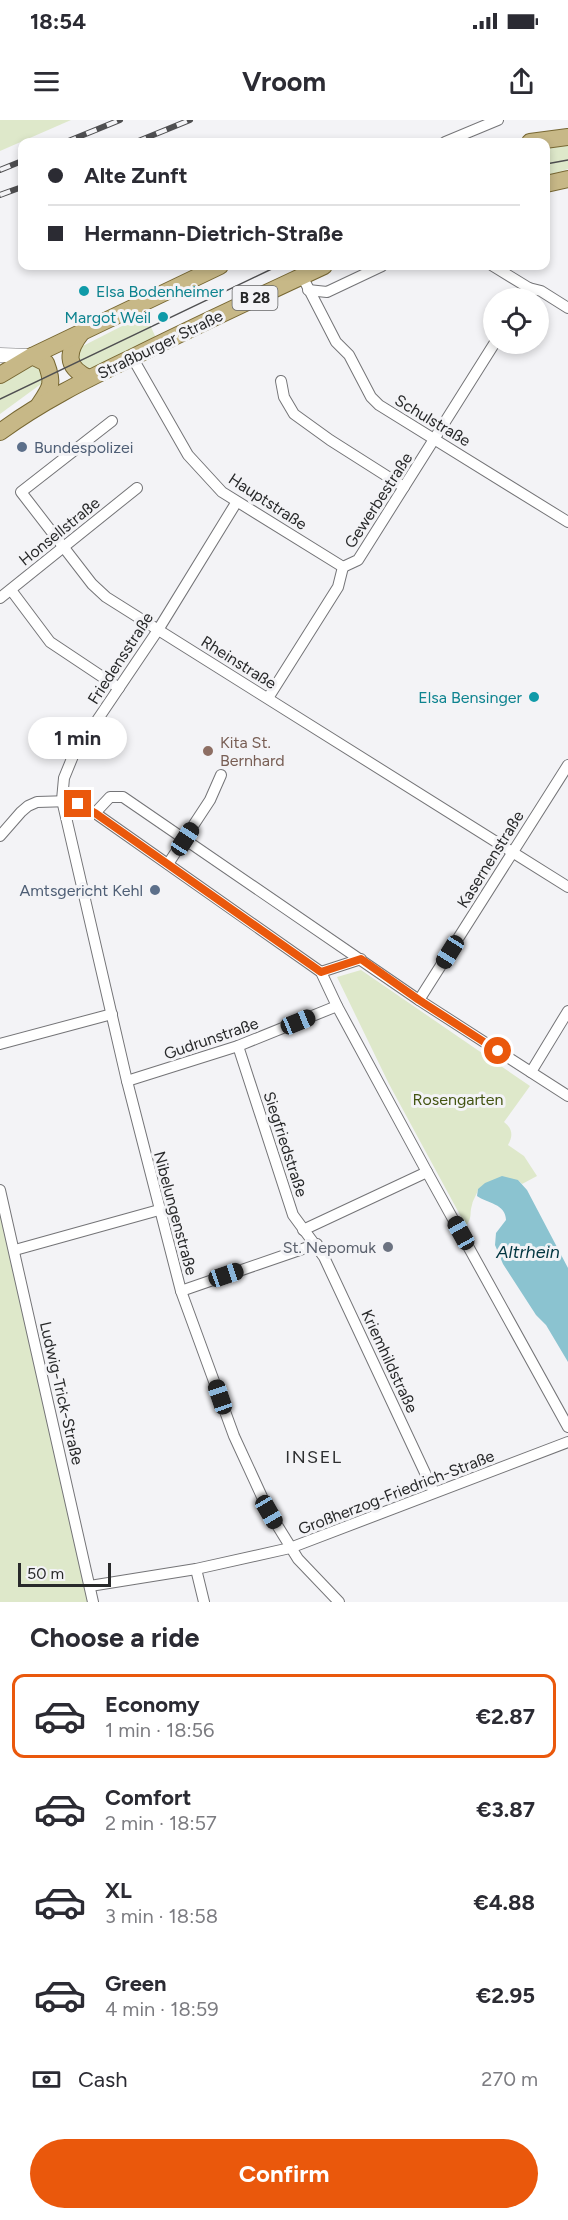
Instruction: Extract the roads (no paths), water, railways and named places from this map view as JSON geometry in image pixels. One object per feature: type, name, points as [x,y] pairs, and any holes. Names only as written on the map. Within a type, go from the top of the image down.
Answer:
[{"type":"main road","points":[[550,139],[568,137]]},
{"type":"main road","points":[[550,183],[568,179]]},
{"type":"main road","name":"B 28","points":[[0,375],[82,331],[211,270]]},
{"type":"main road","name":"Straßburger Straße","points":[[0,432],[39,405],[89,378],[132,357],[305,283],[320,270]]},
{"type":"main road","points":[[82,331],[73,344],[70,359],[77,370],[89,378]]},
{"type":"main road","points":[[32,356],[46,363],[51,375],[52,383],[39,405]]},
{"type":"street","points":[[455,138],[498,120]]},
{"type":"street","points":[[305,283],[327,292],[374,270]]},
{"type":"street","points":[[500,270],[529,288]]},
{"type":"street","name":"Schulstraße","points":[[305,283],[336,342],[349,356],[371,397],[379,405],[436,438],[568,522]]},
{"type":"street","points":[[549,296],[568,308]]},
{"type":"street","name":"Gewerbestraße","points":[[268,698],[338,587],[343,567],[358,560],[488,354]]},
{"type":"street","points":[[0,355],[32,356]]},
{"type":"street","name":"Hauptstraße","points":[[132,357],[188,455],[222,492],[343,567]]},
{"type":"street","points":[[281,381],[284,397],[294,414],[405,487]]},
{"type":"street","name":"Rheinstraße","points":[[112,421],[21,492],[92,584],[106,597],[568,887]]},
{"type":"street","name":"Honsellstraße","points":[[0,598],[137,488]]},
{"type":"street","name":"Friedensstraße","points":[[62,800],[64,778],[73,756],[158,630],[236,502]]},
{"type":"street","points":[[11,590],[50,642],[119,688]]},
{"type":"street","name":"Kasernenstraße","points":[[419,1000],[568,765]]},
{"type":"street","points":[[168,864],[210,800],[221,775]]},
{"type":"street","points":[[95,813],[110,797],[123,796],[419,1000],[568,1096]]},
{"type":"street","name":"Nibelungenstraße","points":[[62,800],[159,1210],[181,1291],[234,1436],[269,1512],[290,1548],[339,1602]]},
{"type":"street","points":[[0,836],[28,806],[38,802],[71,801],[95,813],[321,972],[427,1172],[568,1427]]},
{"type":"street","points":[[321,972],[361,959]]},
{"type":"street","name":"Gudrunstraße","points":[[128,1082],[238,1047],[337,1006]]},
{"type":"street","points":[[531,1072],[568,1011]]},
{"type":"street","points":[[0,1044],[112,1014]]},
{"type":"street","name":"Siegfriedstraße","points":[[238,1047],[293,1215],[303,1230],[317,1244]]},
{"type":"street","points":[[303,1230],[427,1172]]},
{"type":"street","name":"Ludwig-Trick-Straße","points":[[0,1190],[93,1602]]},
{"type":"street","points":[[15,1250],[159,1210]]},
{"type":"street","points":[[181,1291],[317,1244]]},
{"type":"street","name":"Kriemhildstraße","points":[[317,1244],[434,1492]]},
{"type":"street","name":"Großherzog-Friedrich-Straße","points":[[90,1586],[196,1569],[290,1548],[568,1442]]},
{"type":"street","points":[[196,1569],[204,1602]]},
{"type":"water","name":"Altrhein","points":[[502,1176],[518,1180],[527,1190],[568,1268],[568,1362],[546,1325],[536,1315],[503,1264],[495,1245],[496,1233],[506,1220],[503,1210],[477,1196],[478,1189],[485,1183]]},
{"type":"tram line","points":[[550,163],[568,160]]},
{"type":"tram line","points":[[0,399],[270,270]]},
{"type":"railway","points":[[76,138],[120,120]]},
{"type":"railway","points":[[146,138],[190,120]]},
{"type":"railway","points":[[0,170],[18,163]]},
{"type":"railway","points":[[0,195],[18,188]]},
{"type":"place","name":"Elsa Bodenheimer","points":[[84,291]]},
{"type":"place","name":"Margot Weil","points":[[163,317]]},
{"type":"place","name":"Bundespolizei","points":[[22,447]]},
{"type":"place","name":"Elsa Bensinger","points":[[534,697]]},
{"type":"place","name":"Kita St. Bernhard","points":[[208,751]]},
{"type":"place","name":"Amtsgericht Kehl","points":[[155,890]]},
{"type":"place","name":"St. Nepomuk","points":[[388,1247]]},
{"type":"district","name":"INSEL","points":[[314,1457]]},
{"type":"park label","name":"Rosengarten","points":[[458,1099]]}]
